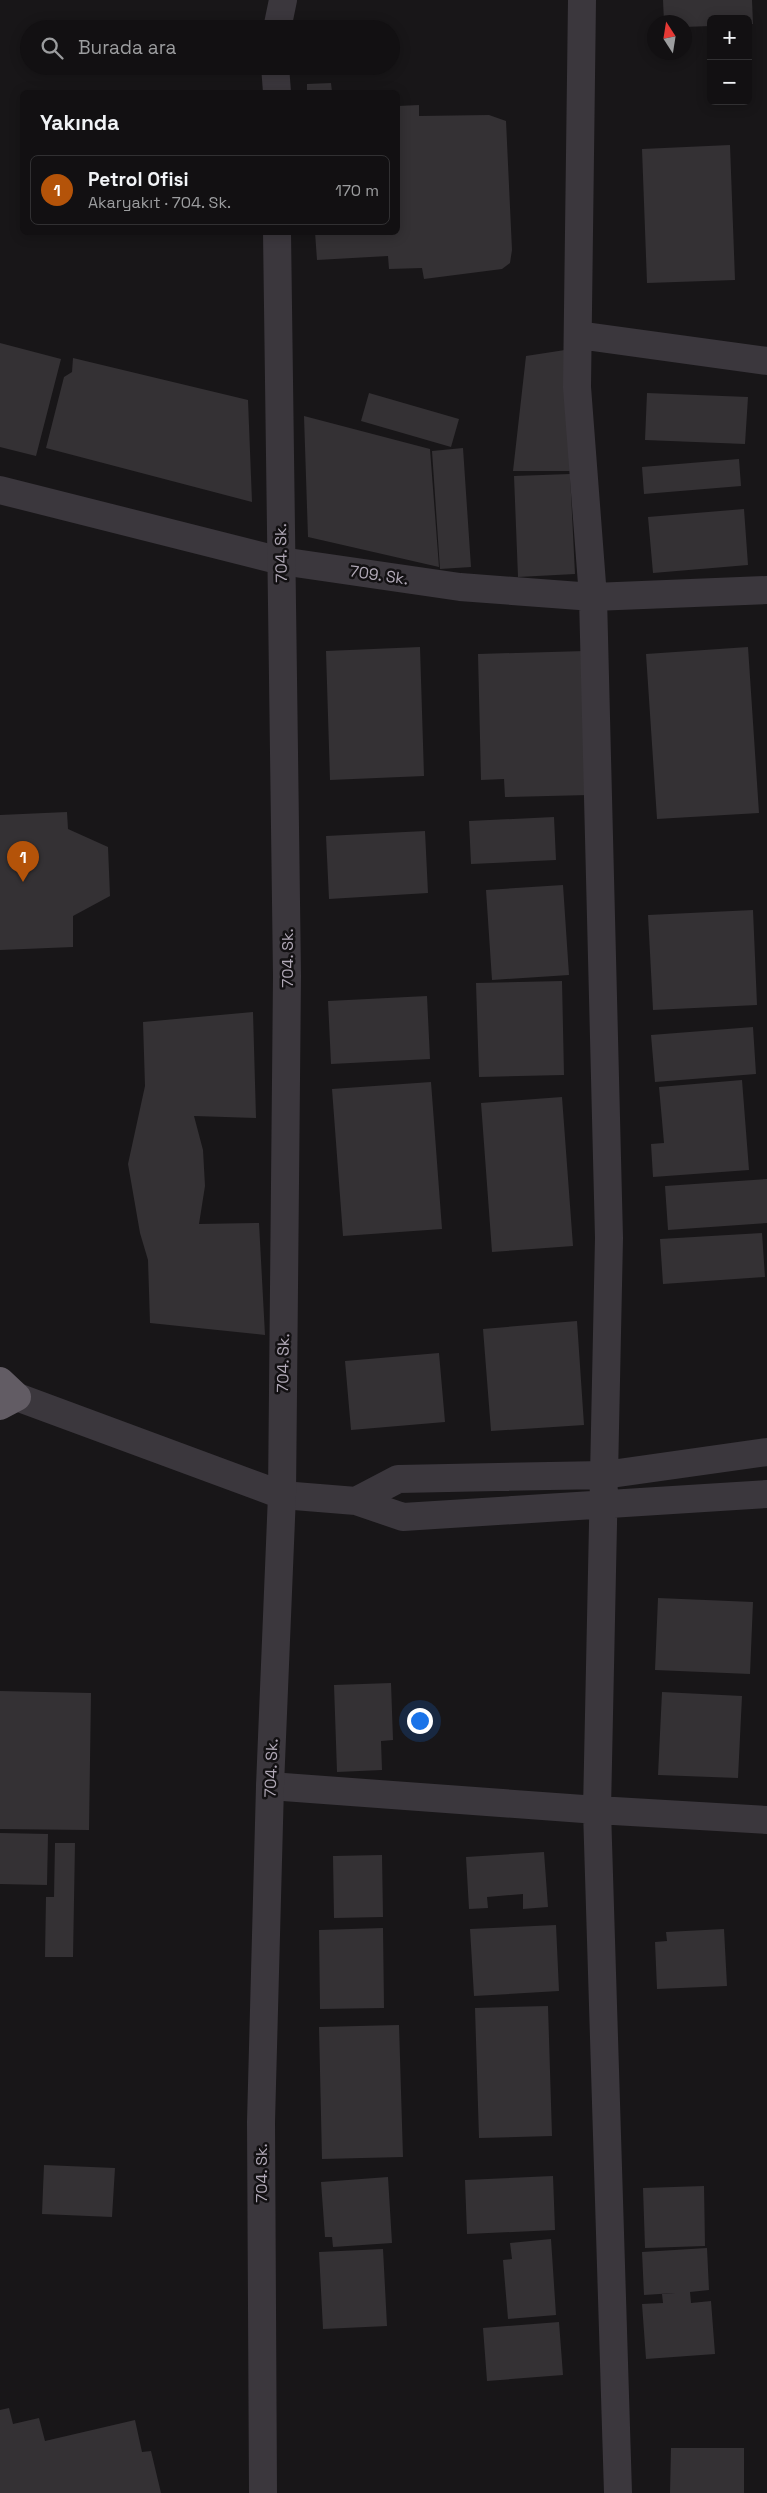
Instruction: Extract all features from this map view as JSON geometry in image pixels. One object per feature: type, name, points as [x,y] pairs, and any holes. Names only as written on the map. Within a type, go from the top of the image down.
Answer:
[{"type":"street","points":[[279,20],[283,0]]},
{"type":"street","points":[[582,0],[577,387],[593,597],[609,1238],[597,1810],[618,2493]]},
{"type":"street","points":[[276,75],[277,90]]},
{"type":"street","name":"704. Sk.","points":[[263,2493],[261,2122],[270,1786],[282,1495],[288,976],[277,235]]},
{"type":"street","points":[[578,335],[767,361]]},
{"type":"street","name":"709. Sk.","points":[[0,490],[281,560],[460,587],[593,597],[767,590]]},
{"type":"street","points":[[6,1395],[282,1495],[356,1501],[404,1517],[767,1494]]},
{"type":"street","points":[[356,1501],[398,1480],[604,1475],[767,1452]]},
{"type":"street","points":[[270,1786],[597,1810],[767,1820]]},
{"type":"building","points":[[663,0],[752,0],[753,24],[752,15],[707,15],[707,26],[692,27],[692,15],[664,15]]},
{"type":"building","points":[[331,83],[332,90],[307,90],[307,84]]},
{"type":"building","points":[[419,105],[419,116],[489,115],[506,121],[512,250],[510,263],[502,269],[424,279],[422,268],[389,269],[388,256],[317,260],[315,235],[400,235],[400,106]]},
{"type":"building","points":[[730,145],[735,280],[647,283],[642,149]]},
{"type":"building","points":[[0,343],[61,359],[36,456],[0,447]]},
{"type":"building","points":[[565,350],[571,471],[513,471],[526,356]]},
{"type":"building","points":[[73,358],[248,400],[252,502],[46,448],[64,377],[72,372]]},
{"type":"building","points":[[369,393],[459,419],[451,447],[361,421]]},
{"type":"building","points":[[647,393],[748,397],[745,444],[645,440]]},
{"type":"building","points":[[304,416],[430,449],[439,567],[308,537]]},
{"type":"building","points":[[463,448],[471,567],[440,569],[432,451]]},
{"type":"building","points":[[739,459],[741,486],[644,494],[642,467]]},
{"type":"building","points":[[570,474],[575,574],[518,577],[514,476]]},
{"type":"building","points":[[744,509],[748,565],[653,573],[648,517]]},
{"type":"building","points":[[420,647],[424,776],[330,780],[326,651]]},
{"type":"building","points":[[748,647],[759,813],[657,819],[646,654]]},
{"type":"building","points":[[585,651],[589,795],[505,797],[504,779],[481,780],[478,654]]},
{"type":"building","points":[[67,812],[68,829],[108,847],[110,896],[73,916],[73,947],[0,950],[0,815]]},
{"type":"building","points":[[554,817],[556,860],[471,864],[469,821]]},
{"type":"building","points":[[425,831],[428,893],[329,899],[326,836]]},
{"type":"building","points":[[563,885],[569,975],[492,980],[486,890]]},
{"type":"building","points":[[753,910],[757,1005],[653,1010],[648,915]]},
{"type":"building","points":[[562,981],[564,1075],[479,1077],[476,983]]},
{"type":"building","points":[[427,996],[430,1059],[331,1064],[328,1001]]},
{"type":"building","points":[[253,1012],[256,1118],[194,1116],[203,1150],[205,1186],[199,1224],[259,1223],[265,1335],[150,1323],[148,1260],[140,1233],[128,1164],[145,1086],[143,1022]]},
{"type":"building","points":[[753,1027],[756,1074],[655,1082],[651,1035]]},
{"type":"building","points":[[742,1080],[749,1170],[653,1177],[651,1144],[664,1143],[659,1087]]},
{"type":"building","points":[[431,1082],[442,1229],[343,1236],[332,1089]]},
{"type":"building","points":[[562,1097],[573,1246],[492,1252],[481,1103]]},
{"type":"building","points":[[767,1179],[767,1223],[668,1230],[665,1186]]},
{"type":"building","points":[[762,1233],[765,1277],[663,1284],[660,1239]]},
{"type":"building","points":[[577,1321],[584,1425],[491,1431],[483,1329]]},
{"type":"building","points":[[439,1353],[445,1422],[351,1430],[345,1361]]},
{"type":"building","points":[[658,1598],[753,1602],[750,1674],[655,1670]]},
{"type":"building","points":[[391,1683],[393,1740],[381,1741],[382,1770],[337,1772],[334,1685]]},
{"type":"building","points":[[0,1691],[91,1693],[89,1830],[0,1829]]},
{"type":"building","points":[[662,1692],[742,1696],[738,1778],[658,1775]]},
{"type":"building","points":[[0,1833],[48,1834],[47,1885],[0,1884]]},
{"type":"building","points":[[55,1843],[75,1843],[73,1957],[45,1957],[46,1897],[54,1897]]},
{"type":"building","points":[[544,1852],[548,1907],[523,1909],[523,1894],[487,1897],[488,1908],[469,1909],[466,1857]]},
{"type":"building","points":[[382,1855],[383,1917],[334,1918],[333,1856]]},
{"type":"building","points":[[556,1925],[559,1991],[474,1996],[470,1929]]},
{"type":"building","points":[[383,1928],[384,2008],[320,2009],[319,1930]]},
{"type":"building","points":[[724,1929],[727,1986],[657,1989],[655,1942],[667,1941],[666,1932]]},
{"type":"building","points":[[548,2006],[552,2136],[479,2138],[475,2008]]},
{"type":"building","points":[[399,2025],[403,2157],[322,2159],[319,2027]]},
{"type":"building","points":[[44,2165],[115,2168],[112,2217],[42,2214]]},
{"type":"building","points":[[553,2176],[555,2230],[467,2234],[465,2180]]},
{"type":"building","points":[[388,2177],[392,2243],[333,2247],[332,2237],[325,2237],[321,2182]]},
{"type":"building","points":[[704,2186],[705,2246],[645,2248],[643,2188]]},
{"type":"building","points":[[551,2239],[556,2315],[508,2319],[503,2260],[512,2259],[510,2243]]},
{"type":"building","points":[[707,2248],[709,2290],[690,2292],[691,2303],[711,2301],[715,2354],[646,2359],[642,2304],[663,2303],[662,2294],[675,2293],[644,2295],[642,2252]]},
{"type":"building","points":[[383,2249],[387,2326],[323,2329],[319,2252]]},
{"type":"building","points":[[559,2322],[563,2375],[487,2381],[483,2328]]},
{"type":"building","points":[[9,2408],[13,2424],[39,2418],[45,2441],[135,2420],[142,2452],[151,2451],[161,2493],[0,2493],[0,2410]]},
{"type":"building","points":[[671,2448],[744,2448],[744,2493],[670,2493]]},
{"type":"place","name":"Petrol Ofisi","points":[[23,882]]}]
